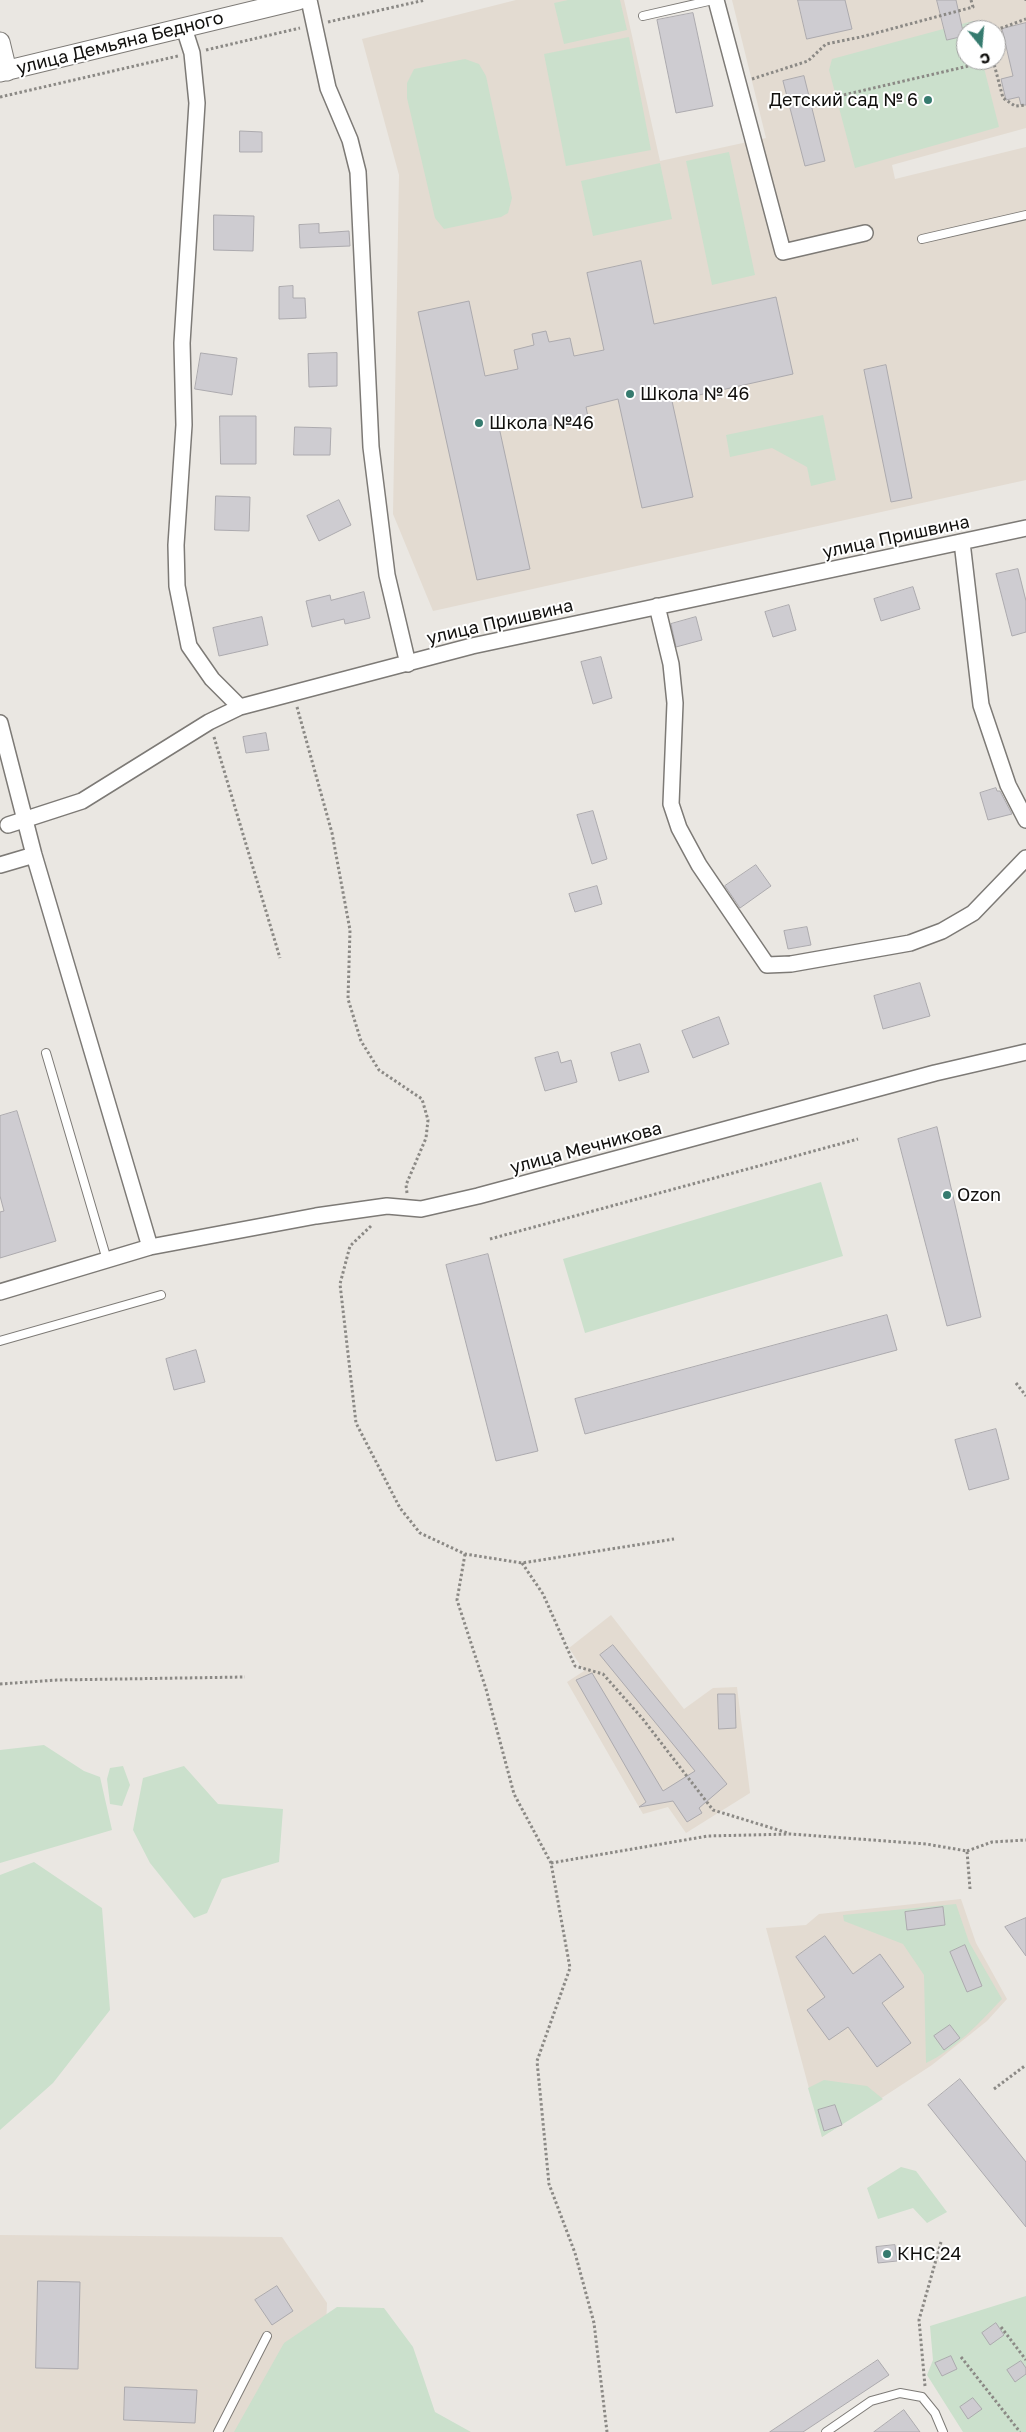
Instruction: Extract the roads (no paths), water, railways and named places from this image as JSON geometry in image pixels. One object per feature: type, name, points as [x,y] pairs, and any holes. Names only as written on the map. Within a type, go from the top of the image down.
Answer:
[{"type":"street","name":"улица Демьяна Бедного","points":[[4,71],[298,0]]},
{"type":"street","points":[[310,0],[328,88],[350,140],[358,172],[371,446],[387,575],[408,664]]},
{"type":"street","points":[[715,0],[783,252],[865,234]]},
{"type":"street","points":[[184,28],[192,53],[197,103],[182,343],[184,425],[176,545],[177,586],[189,646],[212,679],[240,707]]},
{"type":"street","points":[[0,42],[4,71]]},
{"type":"street","name":"улица Пришвина","points":[[8,825],[82,801],[209,722],[240,707],[472,646],[1026,528]]},
{"type":"street","points":[[962,542],[981,706],[1008,785],[1026,820]]},
{"type":"street","points":[[657,606],[672,664],[676,703],[671,804],[699,865],[768,965],[791,964],[910,943],[942,931],[973,913],[1026,858]]},
{"type":"street","points":[[0,724],[34,855],[150,1247]]},
{"type":"street","points":[[0,865],[34,855]]},
{"type":"street","name":"улица Мечникова","points":[[0,1292],[150,1247],[271,1223],[387,1206],[421,1209],[478,1196],[934,1073],[1026,1052]]},
{"type":"lane","points":[[643,16],[715,0]]},
{"type":"lane","points":[[922,239],[1026,215]]},
{"type":"lane","points":[[46,1053],[107,1260]]},
{"type":"lane","points":[[0,1341],[161,1295]]},
{"type":"lane","points":[[218,2432],[267,2336]]},
{"type":"lane","points":[[826,2432],[871,2401],[900,2393],[922,2397],[934,2413],[943,2432]]},
{"type":"place","name":"Детский сад № 6","points":[[928,100]]},
{"type":"place","name":"Школа № 46","points":[[630,394]]},
{"type":"place","name":"Школа №46","points":[[479,423]]},
{"type":"place","name":"Ozon","points":[[947,1195]]},
{"type":"place","name":"КНС 24","points":[[887,2254]]}]
